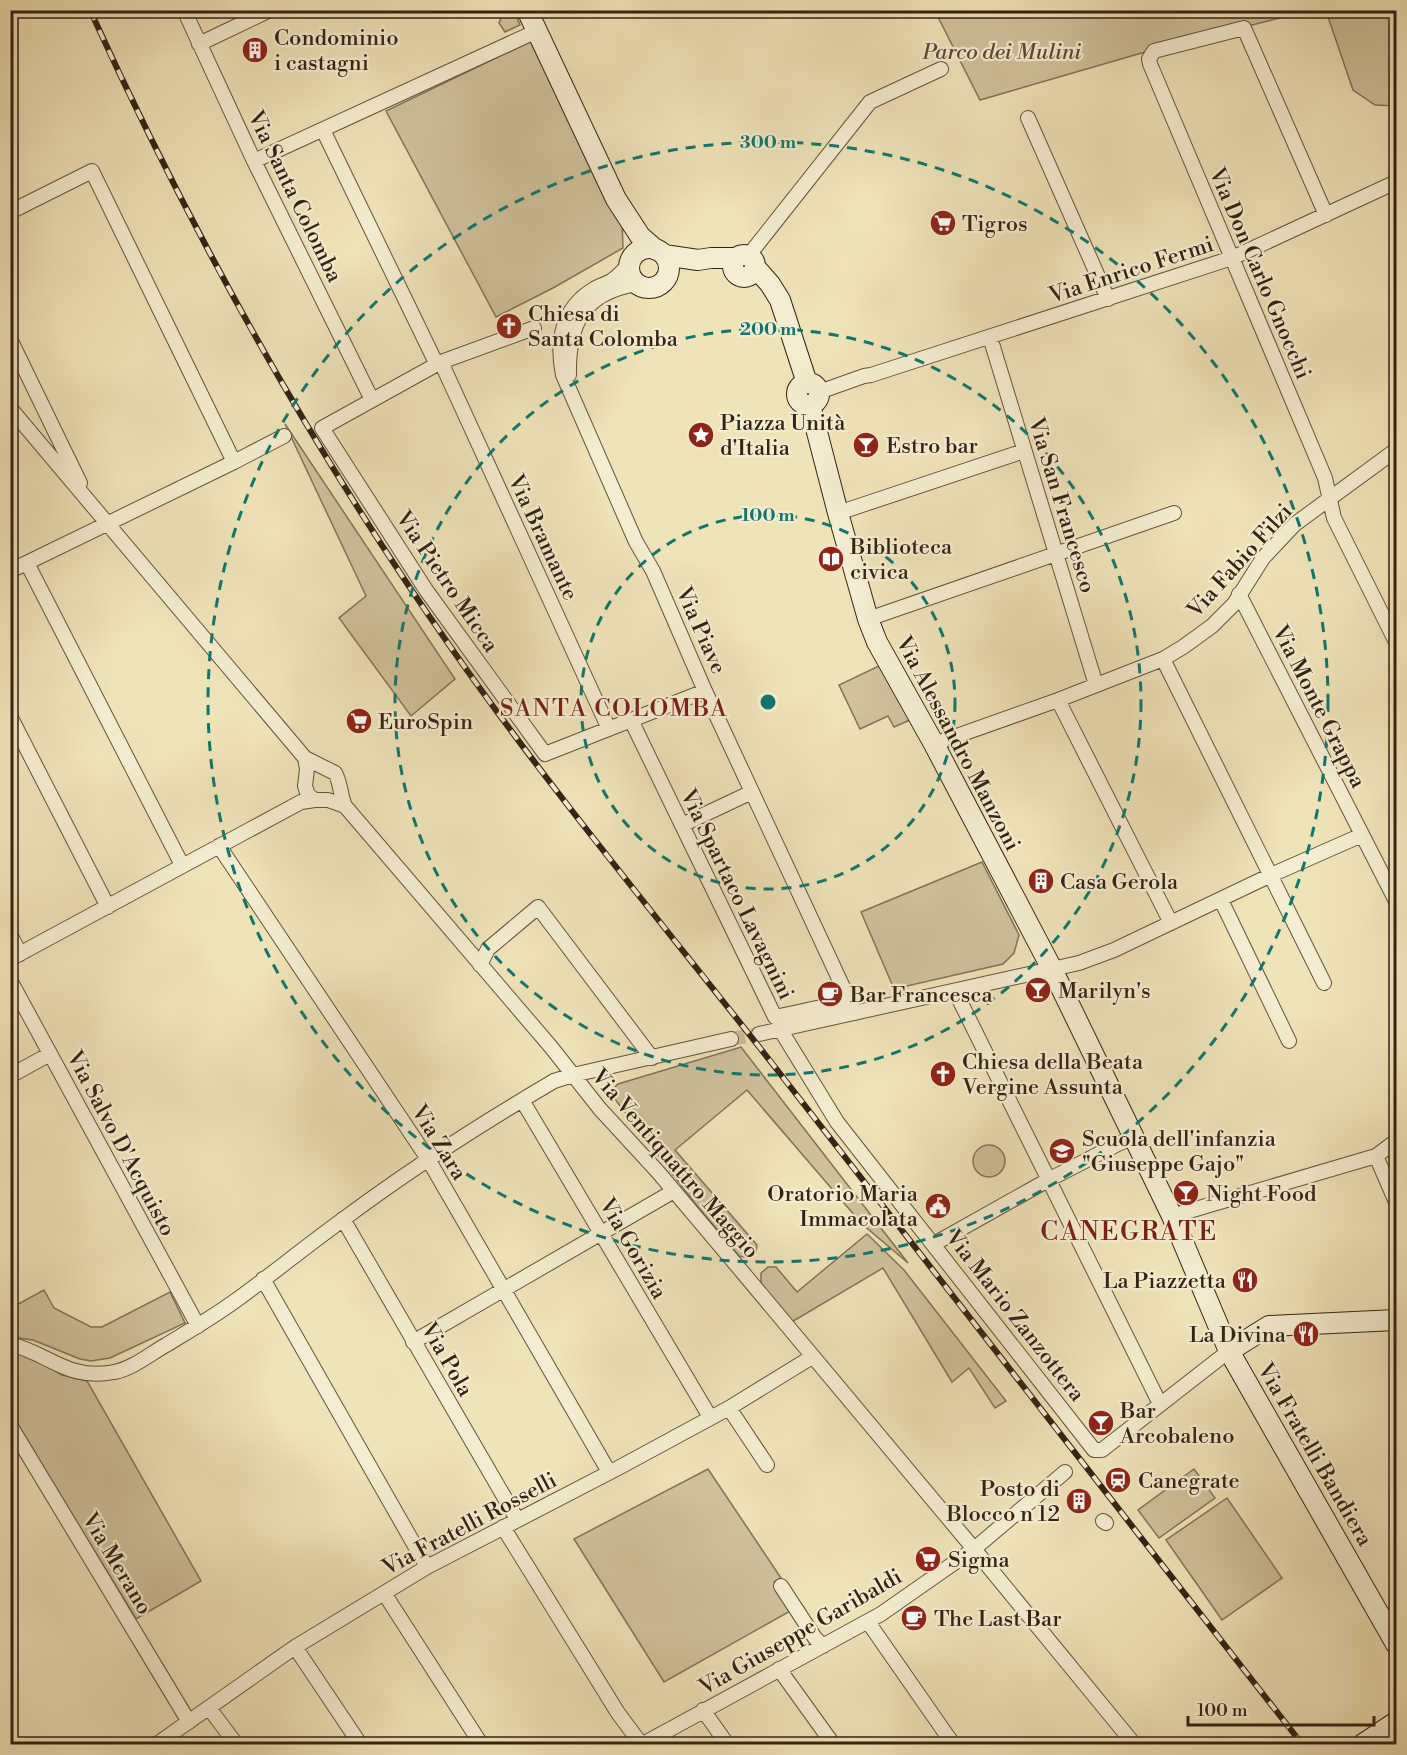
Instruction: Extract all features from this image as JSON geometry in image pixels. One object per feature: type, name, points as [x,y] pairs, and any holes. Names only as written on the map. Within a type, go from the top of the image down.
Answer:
[{"type":"street","name":"Via Santa Colomba","points":[[184,10],[254,161],[372,400]]},
{"type":"street","points":[[199,44],[270,10]]},
{"type":"street","points":[[527,10],[616,199],[640,236],[663,260],[663,283],[652,288],[636,284],[629,274],[626,216]]},
{"type":"street","name":"Via Don Carlo Gnocchi","points":[[1326,215],[1244,28],[1158,49],[1150,55],[1150,64],[1325,478],[1334,518],[1396,642]]},
{"type":"street","points":[[254,161],[537,31]]},
{"type":"street","points":[[569,328],[581,299],[595,288],[611,282],[640,250],[651,248],[663,260],[698,260],[744,265],[870,102],[941,69]]},
{"type":"street","points":[[1028,118],[1108,299]]},
{"type":"street","name":"Via Bramante","points":[[323,130],[439,364],[609,729]]},
{"type":"street","points":[[10,212],[92,171],[234,462]]},
{"type":"street","name":"Via Enrico Fermi","points":[[812,393],[850,384],[871,375],[1232,258],[1396,182]]},
{"type":"street","name":"Via Alessandro Manzoni","points":[[744,265],[770,284],[780,300],[812,393],[838,513],[868,619],[878,642],[1052,969],[1172,1216]]},
{"type":"street","points":[[569,328],[601,295],[617,288],[636,284]]},
{"type":"street","points":[[372,400],[439,364],[534,328]]},
{"type":"street","name":"Via Piave","points":[[569,328],[560,360],[571,395],[636,542],[653,571],[705,691],[852,1007]]},
{"type":"street","name":"Via San Francesco","points":[[990,337],[1096,685]]},
{"type":"street","points":[[10,339],[80,483],[106,515],[108,523]]},
{"type":"street","name":"Via Pietro Micca","points":[[372,400],[322,428],[426,590],[545,754],[609,729]]},
{"type":"street","points":[[10,408],[305,758],[327,768]]},
{"type":"street","points":[[10,571],[284,436]]},
{"type":"street","name":"Via Fabio Filzi","points":[[934,744],[1058,700],[1163,659],[1212,626],[1234,604],[1263,558],[1295,524],[1396,450]]},
{"type":"street","points":[[838,513],[1024,451]]},
{"type":"street","points":[[868,619],[1174,513]]},
{"type":"street","points":[[27,563],[182,865]]},
{"type":"street","name":"Via Monte Grappa","points":[[1239,594],[1396,901]]},
{"type":"street","points":[[1163,659],[1324,982]]},
{"type":"street","points":[[609,729],[705,691]]},
{"type":"street","points":[[1058,700],[1171,923]]},
{"type":"street","points":[[10,716],[108,907]]},
{"type":"street","name":"Via Spartaco Lavagnini","points":[[631,720],[775,1017],[852,1007]]},
{"type":"street","points":[[305,758],[311,794]]},
{"type":"street","points":[[311,794],[309,773],[317,768],[327,768]]},
{"type":"street","name":"Via Ventiquattro Maggio","points":[[327,768],[338,777],[345,806],[600,1109],[674,1191],[1134,1744]]},
{"type":"street","points":[[10,934],[15,957],[311,794],[336,795],[339,786]]},
{"type":"street","points":[[682,825],[752,792]]},
{"type":"street","points":[[311,794],[345,806]]},
{"type":"street","points":[[759,1034],[852,1007],[954,991],[1074,964],[1114,950],[1271,875],[1362,835]]},
{"type":"street","name":"Via Zara","points":[[219,846],[428,1159],[609,1472]]},
{"type":"street","points":[[1221,900],[1289,1041]]},
{"type":"street","points":[[476,959],[538,907],[652,1058]]},
{"type":"street","name":"Via Salvo D'Acquisto","points":[[10,980],[198,1326]]},
{"type":"street","points":[[954,991],[1160,1404],[1229,1351],[1269,1326],[1396,1320]]},
{"type":"street","name":"Via Mario Zanzottera","points":[[780,1029],[837,1122],[1094,1450],[1102,1450],[1160,1404]]},
{"type":"street","points":[[10,1344],[71,1371],[115,1372],[133,1365],[198,1326],[234,1301],[428,1159],[554,1082],[573,1075],[732,1039]]},
{"type":"street","points":[[10,1076],[50,1054]]},
{"type":"street","name":"Via Gorizia","points":[[522,1100],[710,1417]]},
{"type":"street","points":[[934,1244],[1048,1180],[1134,1137]]},
{"type":"street","points":[[1172,1216],[1376,1156],[1396,1141]]},
{"type":"street","points":[[1376,1156],[1396,1202]]},
{"type":"street","points":[[413,1342],[674,1191]]},
{"type":"street","name":"Via Fratelli Bandiera","points":[[1172,1216],[1229,1351],[1396,1644]]},
{"type":"street","name":"Via Pola","points":[[343,1219],[517,1519]]},
{"type":"street","points":[[263,1279],[427,1567]]},
{"type":"street","name":"Via Fratelli Rosselli","points":[[157,1744],[295,1647],[427,1567],[729,1408],[813,1357]]},
{"type":"street","points":[[729,1408],[767,1465]]},
{"type":"street","name":"Via Merano","points":[[10,1425],[189,1722]]},
{"type":"street","name":"Via Giuseppe Garibaldi","points":[[642,1744],[868,1622],[974,1549],[1065,1472]]},
{"type":"street","points":[[503,1527],[618,1713],[642,1744]]},
{"type":"street","points":[[781,1586],[815,1638],[823,1646]]},
{"type":"street","points":[[384,1593],[481,1744]]},
{"type":"street","points":[[868,1622],[954,1744]]},
{"type":"street","points":[[295,1647],[360,1744]]},
{"type":"street","points":[[779,1669],[833,1744]]},
{"type":"street","points":[[209,1708],[236,1744]]},
{"type":"street","points":[[703,1710],[728,1744]]},
{"type":"street","points":[[1363,1744],[1396,1722]]},
{"type":"green space","points":[[503,11],[514,11],[520,25],[505,32],[499,23]]},
{"type":"green space","name":"Parco dei Mulini","points":[[935,11],[1308,11],[1145,52],[980,100]]},
{"type":"green space","points":[[1326,11],[1396,11],[1396,106],[1375,105],[1353,90]]},
{"type":"green space","points":[[531,41],[622,221],[623,248],[496,317],[386,111]]},
{"type":"green space","points":[[285,424],[455,679],[411,716],[339,618],[366,596]]},
{"type":"green space","points":[[883,664],[910,720],[894,727],[888,716],[860,729],[839,685]]},
{"type":"green space","points":[[982,862],[1019,935],[1014,953],[1003,964],[894,989],[861,912]]},
{"type":"green space","points":[[741,1047],[908,1263],[862,1224],[747,1090],[675,1150],[757,1245],[756,1253],[750,1258],[739,1256],[614,1098],[613,1089],[618,1084]]},
{"type":"green space","points":[[989,1145],[1001,1149],[1005,1161],[1001,1173],[989,1177],[977,1173],[973,1161],[977,1149]]},
{"type":"green space","points":[[867,1234],[904,1270],[1006,1401],[995,1408],[969,1368],[952,1382],[883,1268],[790,1323],[761,1283],[761,1273],[768,1267],[776,1267],[797,1292]]},
{"type":"green space","points":[[44,1290],[54,1308],[91,1327],[102,1327],[170,1292],[185,1323],[110,1358],[91,1361],[80,1359],[33,1340],[11,1337],[11,1308]]},
{"type":"green space","points":[[11,1353],[26,1354],[62,1375],[87,1381],[201,1581],[136,1619],[11,1414]]},
{"type":"green space","points":[[708,1469],[781,1578],[774,1582],[792,1610],[664,1682],[574,1539]]},
{"type":"green space","points":[[1194,1469],[1215,1498],[1159,1538],[1138,1510]]},
{"type":"green space","points":[[1227,1498],[1282,1578],[1222,1620],[1166,1540]]},
{"type":"tunnel","points":[[731,1039],[759,1034]]},
{"type":"railway","points":[[90,10],[170,176],[256,338],[350,496],[452,649],[571,810],[778,1071],[1302,1744]]},
{"type":"place","name":"Condominio i castagni","points":[[255,50]]},
{"type":"place","name":"Tigros","points":[[943,223]]},
{"type":"place","name":"Chiesa di Santa Colomba","points":[[509,326]]},
{"type":"place","name":"Piazza Unità d'Italia","points":[[701,435]]},
{"type":"place","name":"Estro bar","points":[[866,445]]},
{"type":"place","name":"Biblioteca civica","points":[[831,559]]},
{"type":"place","name":"EuroSpin","points":[[359,721]]},
{"type":"place","name":"Casa Gerola","points":[[1041,881]]},
{"type":"place","name":"Marilyn's","points":[[1038,990]]},
{"type":"place","name":"Bar Francesca","points":[[830,994]]},
{"type":"place","name":"Chiesa della Beata Vergine Assunta","points":[[943,1074]]},
{"type":"place","name":"Scuola dell'infanzia \"Giuseppe Gajo\"","points":[[1062,1151]]},
{"type":"place","name":"Night Food","points":[[1186,1193]]},
{"type":"place","name":"Oratorio Maria Immacolata","points":[[938,1206]]},
{"type":"place","name":"La Piazzetta","points":[[1245,1280]]},
{"type":"place","name":"La Divina","points":[[1306,1334]]},
{"type":"place","name":"Bar Arcobaleno","points":[[1101,1423]]},
{"type":"place","name":"Canegrate","points":[[1118,1480]]},
{"type":"place","name":"Posto di Blocco n 12","points":[[1079,1501]]},
{"type":"place","name":"Sigma","points":[[928,1559]]},
{"type":"place","name":"The Last Bar","points":[[914,1618]]},
{"type":"district","name":"SANTA COLOMBA","points":[[614,708]]},
{"type":"district","name":"CANEGRATE","points":[[1129,1231]]}]
